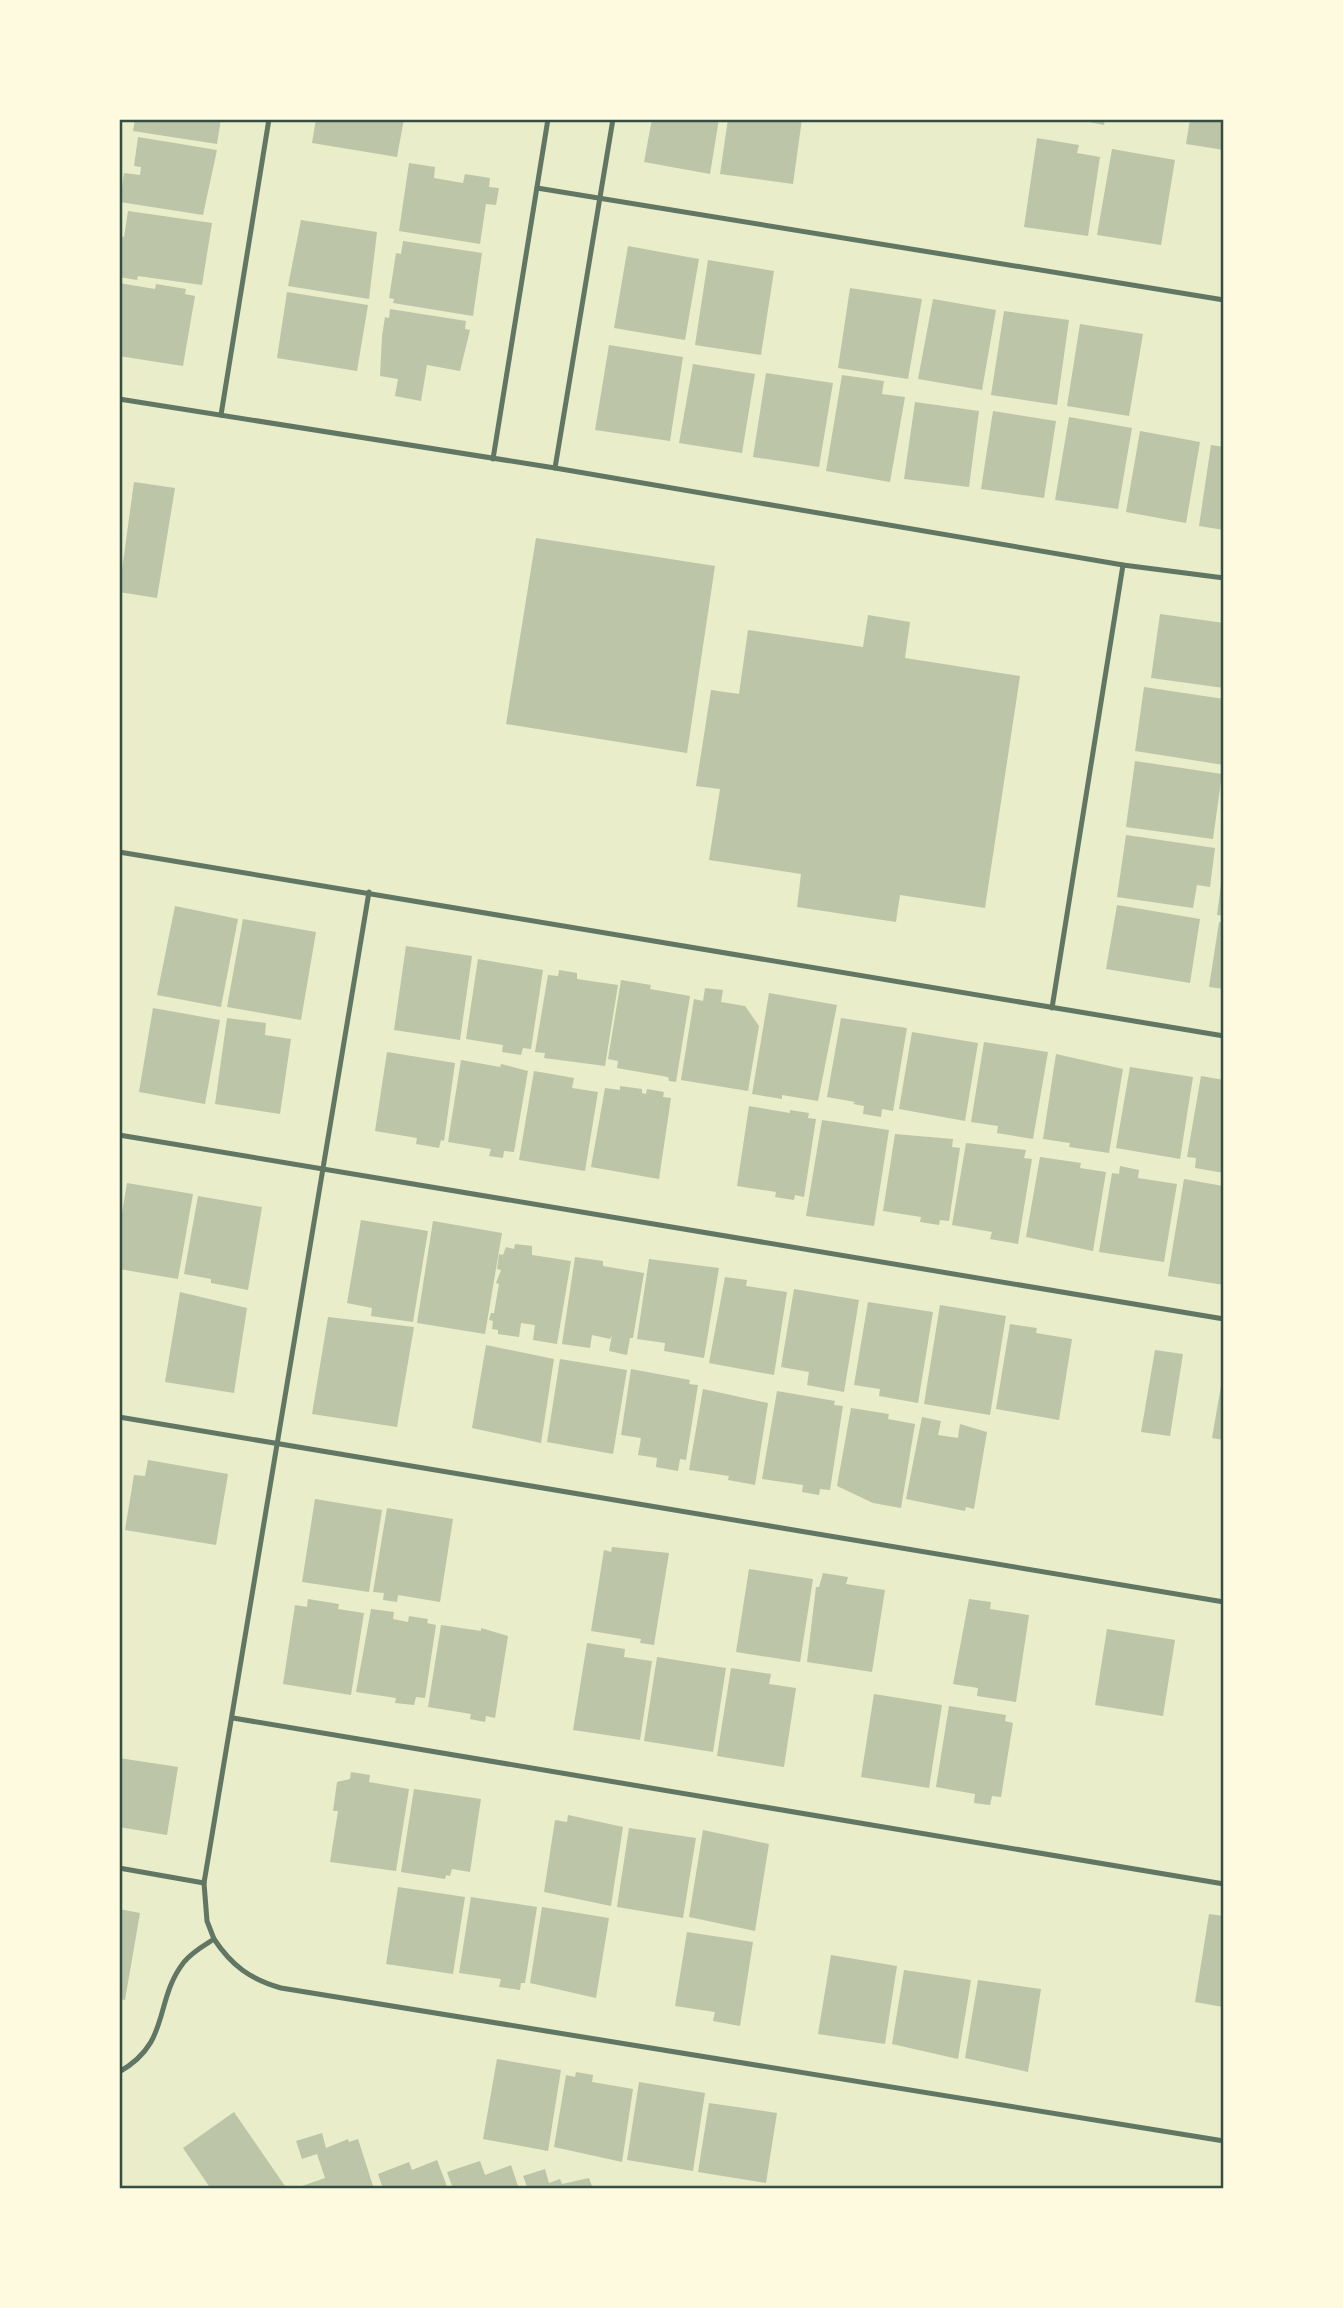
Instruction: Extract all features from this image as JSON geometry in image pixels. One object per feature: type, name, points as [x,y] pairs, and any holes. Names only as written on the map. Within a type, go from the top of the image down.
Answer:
[{"type":"lane","points":[[221,415],[269,119]]},
{"type":"lane","points":[[493,458],[548,119]]},
{"type":"lane","points":[[555,468],[613,119]]},
{"type":"lane","points":[[537,188],[1224,300]]},
{"type":"lane","points":[[119,399],[555,468],[1123,565],[1224,578]]},
{"type":"lane","points":[[1052,1008],[1123,565]]},
{"type":"lane","points":[[119,852],[1224,1037]]},
{"type":"lane","points":[[369,892],[204,1883],[206,1921],[214,1939],[241,1971],[258,1981],[281,1988],[1224,2141]]},
{"type":"lane","points":[[119,1135],[1224,1318]]},
{"type":"lane","points":[[119,1417],[278,1446],[1224,1602]]},
{"type":"lane","points":[[233,1718],[1224,1884]]},
{"type":"lane","points":[[119,1868],[204,1883]]},
{"type":"lane","points":[[119,2072],[148,2049],[175,1978],[184,1962],[214,1939]]},
{"type":"building","points":[[135,119],[221,119],[217,144],[133,131]]},
{"type":"building","points":[[316,119],[404,119],[397,157],[312,143]]},
{"type":"building","points":[[652,119],[719,119],[710,174],[644,162]]},
{"type":"building","points":[[728,119],[802,119],[793,184],[720,174]]},
{"type":"building","points":[[1074,119],[1105,119],[1104,125]]},
{"type":"building","points":[[1190,119],[1224,119],[1224,150],[1186,144]]},
{"type":"building","points":[[138,137],[217,150],[203,215],[120,202],[124,173],[140,175],[141,167],[134,166]]},
{"type":"building","points":[[1037,138],[1079,145],[1077,153],[1100,157],[1088,236],[1024,227]]},
{"type":"building","points":[[1112,149],[1175,160],[1161,245],[1097,235]]},
{"type":"building","points":[[409,163],[435,167],[434,178],[463,183],[465,174],[490,178],[489,187],[499,188],[496,205],[486,204],[480,244],[399,231]]},
{"type":"building","points":[[128,211],[212,223],[202,285],[138,276],[137,280],[119,277],[119,236],[124,237]]},
{"type":"building","points":[[301,220],[377,232],[369,299],[288,286]]},
{"type":"building","points":[[403,241],[482,253],[473,316],[393,303],[394,299],[389,298],[396,253],[401,254]]},
{"type":"building","points":[[628,246],[699,259],[685,340],[614,328]]},
{"type":"building","points":[[708,260],[774,271],[761,355],[695,345]]},
{"type":"building","points":[[119,283],[155,289],[156,284],[186,289],[185,294],[195,296],[183,366],[119,356]]},
{"type":"building","points":[[850,288],[922,299],[908,379],[838,368]]},
{"type":"building","points":[[287,292],[368,305],[357,371],[277,358]]},
{"type":"building","points":[[933,299],[996,310],[982,390],[918,379]]},
{"type":"building","points":[[390,309],[466,321],[465,329],[470,330],[460,371],[427,365],[421,401],[395,396],[398,379],[380,376],[382,336],[385,317],[389,318]]},
{"type":"building","points":[[1004,311],[1069,320],[1057,405],[991,395]]},
{"type":"building","points":[[1080,324],[1143,334],[1129,416],[1067,406]]},
{"type":"building","points":[[609,345],[683,357],[670,441],[595,430]]},
{"type":"building","points":[[693,364],[755,374],[742,453],[679,443]]},
{"type":"building","points":[[766,373],[833,383],[819,467],[753,457]]},
{"type":"building","points":[[842,375],[884,381],[882,394],[905,397],[890,482],[826,471]]},
{"type":"building","points":[[915,402],[979,411],[969,487],[904,479]]},
{"type":"building","points":[[993,411],[1056,421],[1044,498],[981,489]]},
{"type":"building","points":[[1069,417],[1132,428],[1118,509],[1055,500]]},
{"type":"building","points":[[1140,431],[1200,442],[1186,523],[1126,512]]},
{"type":"building","points":[[1211,445],[1224,447],[1224,530],[1199,526]]},
{"type":"building","points":[[134,482],[175,488],[157,598],[119,592]]},
{"type":"building","points":[[536,538],[715,566],[687,753],[506,724]]},
{"type":"building","points":[[1160,614],[1224,623],[1224,688],[1151,678]]},
{"type":"building","points":[[868,615],[910,622],[905,658],[1020,676],[985,908],[900,895],[896,922],[797,907],[801,874],[709,860],[720,789],[696,786],[711,690],[739,694],[748,630],[863,647]]},
{"type":"building","points":[[1144,687],[1224,699],[1224,765],[1135,751]]},
{"type":"building","points":[[1135,761],[1222,774],[1213,839],[1126,827]]},
{"type":"building","points":[[1126,835],[1215,848],[1210,887],[1197,885],[1193,908],[1117,897]]},
{"type":"building","points":[[1224,876],[1224,916],[1217,915]]},
{"type":"building","points":[[1117,905],[1200,919],[1190,983],[1106,969]]},
{"type":"building","points":[[175,906],[238,919],[221,1007],[157,995]]},
{"type":"building","points":[[243,919],[316,932],[301,1020],[227,1007]]},
{"type":"building","points":[[1219,922],[1224,923],[1224,989],[1209,987]]},
{"type":"building","points":[[406,946],[472,956],[460,1040],[394,1030]]},
{"type":"building","points":[[478,959],[543,970],[531,1049],[523,1048],[521,1055],[502,1052],[503,1045],[466,1039]]},
{"type":"building","points":[[559,970],[577,973],[577,979],[618,985],[605,1066],[544,1058],[545,1053],[535,1052],[548,975],[558,976]]},
{"type":"building","points":[[621,980],[651,985],[650,989],[690,996],[676,1082],[669,1081],[668,1077],[617,1068],[618,1061],[608,1059]]},
{"type":"building","points":[[705,988],[723,990],[721,1002],[745,1006],[759,1026],[748,1091],[681,1080],[694,999],[703,1001]]},
{"type":"building","points":[[769,993],[837,1005],[818,1101],[782,1095],[782,1099],[752,1094]]},
{"type":"building","points":[[153,1008],[220,1020],[205,1104],[139,1092]]},
{"type":"building","points":[[227,1018],[266,1023],[265,1035],[291,1039],[280,1114],[215,1104]]},
{"type":"building","points":[[841,1018],[907,1028],[893,1111],[882,1109],[881,1117],[863,1114],[864,1106],[853,1104],[855,1102],[827,1097]]},
{"type":"building","points":[[912,1032],[978,1043],[965,1121],[899,1109]]},
{"type":"building","points":[[984,1042],[1048,1052],[1033,1139],[997,1133],[998,1126],[971,1122]]},
{"type":"building","points":[[387,1052],[455,1063],[444,1141],[441,1140],[439,1148],[416,1144],[417,1138],[375,1131]]},
{"type":"building","points":[[1056,1054],[1123,1069],[1109,1153],[1069,1147],[1070,1143],[1043,1139]]},
{"type":"building","points":[[461,1060],[500,1067],[501,1064],[528,1071],[514,1152],[504,1151],[503,1158],[489,1156],[491,1149],[448,1142]]},
{"type":"building","points":[[1130,1067],[1193,1077],[1180,1159],[1116,1148]]},
{"type":"building","points":[[534,1071],[574,1078],[572,1088],[598,1092],[585,1171],[519,1160]]},
{"type":"building","points":[[1201,1076],[1224,1080],[1224,1173],[1195,1168],[1196,1158],[1187,1157]]},
{"type":"building","points":[[620,1086],[642,1089],[642,1093],[646,1094],[647,1089],[664,1092],[663,1097],[671,1098],[659,1179],[591,1167],[605,1088],[620,1090]]},
{"type":"building","points":[[749,1106],[790,1113],[790,1110],[809,1113],[808,1118],[816,1119],[804,1197],[795,1195],[794,1200],[775,1197],[776,1192],[737,1186]]},
{"type":"building","points":[[822,1120],[889,1130],[874,1226],[806,1216]]},
{"type":"building","points":[[895,1134],[953,1139],[952,1147],[960,1148],[949,1221],[940,1220],[939,1225],[920,1222],[921,1217],[883,1211]]},
{"type":"building","points":[[966,1143],[1026,1150],[1024,1158],[1032,1159],[1018,1244],[990,1239],[992,1232],[952,1225]]},
{"type":"building","points":[[1040,1157],[1081,1163],[1080,1168],[1106,1172],[1093,1251],[1026,1237]]},
{"type":"building","points":[[1120,1166],[1139,1170],[1138,1178],[1177,1184],[1164,1262],[1099,1252],[1112,1173],[1119,1174]]},
{"type":"building","points":[[1184,1179],[1223,1186],[1224,1285],[1168,1276]]},
{"type":"building","points":[[127,1183],[193,1194],[178,1279],[119,1269],[119,1231]]},
{"type":"building","points":[[198,1196],[262,1207],[248,1290],[211,1283],[211,1279],[184,1274]]},
{"type":"building","points":[[361,1220],[428,1231],[413,1322],[371,1316],[372,1308],[347,1303]]},
{"type":"building","points":[[433,1221],[502,1233],[485,1334],[417,1323]]},
{"type":"building","points":[[515,1244],[532,1246],[532,1255],[571,1261],[557,1344],[533,1340],[535,1325],[521,1323],[519,1337],[498,1334],[498,1330],[492,1329],[493,1321],[489,1320],[491,1313],[494,1313],[499,1284],[496,1283],[501,1270],[497,1269],[499,1254],[503,1255],[506,1247],[514,1249]]},
{"type":"building","points":[[575,1257],[603,1261],[603,1266],[644,1273],[633,1338],[630,1338],[627,1355],[609,1351],[612,1335],[610,1339],[592,1335],[590,1348],[562,1344]]},
{"type":"building","points":[[649,1259],[719,1268],[704,1358],[664,1351],[665,1343],[637,1339]]},
{"type":"building","points":[[725,1277],[747,1280],[746,1286],[787,1292],[774,1375],[709,1363]]},
{"type":"building","points":[[794,1289],[859,1300],[844,1392],[807,1385],[809,1372],[781,1367]]},
{"type":"building","points":[[180,1292],[247,1308],[234,1393],[165,1382]]},
{"type":"building","points":[[868,1302],[933,1312],[918,1403],[879,1396],[880,1389],[854,1385]]},
{"type":"building","points":[[940,1305],[1006,1316],[990,1415],[924,1404]]},
{"type":"building","points":[[328,1317],[414,1327],[397,1427],[312,1414]]},
{"type":"building","points":[[1010,1324],[1037,1328],[1036,1333],[1072,1339],[1059,1420],[996,1409]]},
{"type":"building","points":[[486,1345],[554,1359],[541,1443],[472,1428]]},
{"type":"building","points":[[1155,1350],[1183,1354],[1170,1436],[1141,1432]]},
{"type":"building","points":[[560,1359],[627,1370],[613,1454],[547,1442]]},
{"type":"building","points":[[631,1369],[690,1380],[689,1384],[698,1385],[686,1460],[680,1459],[678,1471],[656,1467],[657,1458],[638,1455],[641,1438],[621,1435]]},
{"type":"building","points":[[1224,1374],[1224,1440],[1212,1438]]},
{"type":"building","points":[[703,1389],[768,1403],[755,1485],[728,1480],[729,1476],[689,1470]]},
{"type":"building","points":[[777,1391],[835,1401],[834,1405],[843,1406],[830,1490],[820,1489],[819,1495],[802,1492],[803,1485],[762,1479]]},
{"type":"building","points":[[851,1408],[889,1414],[888,1419],[915,1424],[901,1508],[873,1503],[837,1486]]},
{"type":"building","points":[[922,1417],[941,1421],[938,1435],[958,1438],[960,1424],[987,1432],[974,1509],[966,1507],[965,1511],[906,1499]]},
{"type":"building","points":[[148,1460],[228,1474],[216,1545],[125,1530],[134,1475],[145,1476]]},
{"type":"building","points":[[315,1499],[382,1510],[369,1592],[302,1582]]},
{"type":"building","points":[[387,1508],[453,1519],[440,1602],[398,1595],[397,1602],[383,1600],[384,1593],[373,1592]]},
{"type":"building","points":[[612,1547],[669,1553],[654,1645],[640,1643],[641,1639],[591,1631],[604,1550],[611,1552]]},
{"type":"building","points":[[749,1569],[813,1579],[800,1662],[736,1652]]},
{"type":"building","points":[[823,1573],[848,1577],[846,1584],[885,1590],[872,1672],[807,1662],[816,1587],[819,1587]]},
{"type":"building","points":[[308,1599],[339,1604],[338,1609],[364,1613],[351,1695],[283,1684],[295,1605],[307,1607]]},
{"type":"building","points":[[969,1599],[991,1602],[990,1609],[1029,1615],[1016,1702],[977,1696],[978,1688],[953,1684]]},
{"type":"building","points":[[371,1609],[394,1612],[393,1619],[408,1622],[409,1616],[428,1619],[427,1623],[436,1625],[425,1698],[416,1697],[414,1705],[395,1703],[396,1698],[356,1692]]},
{"type":"building","points":[[441,1625],[481,1631],[481,1628],[508,1636],[495,1718],[486,1716],[485,1722],[470,1719],[471,1714],[428,1707]]},
{"type":"building","points":[[1107,1629],[1175,1640],[1163,1716],[1095,1705]]},
{"type":"building","points":[[587,1643],[625,1649],[624,1657],[652,1661],[640,1740],[573,1730]]},
{"type":"building","points":[[657,1657],[726,1668],[713,1752],[644,1741]]},
{"type":"building","points":[[731,1668],[771,1674],[769,1684],[796,1688],[784,1767],[717,1756]]},
{"type":"building","points":[[874,1694],[942,1705],[929,1788],[861,1777]]},
{"type":"building","points":[[949,1706],[1006,1715],[1005,1721],[1013,1723],[1001,1797],[992,1796],[990,1805],[974,1803],[975,1794],[936,1787]]},
{"type":"building","points":[[119,1758],[178,1767],[167,1835],[119,1827]]},
{"type":"building","points":[[351,1772],[370,1775],[369,1782],[409,1789],[396,1871],[330,1862],[338,1811],[333,1811],[337,1782],[350,1779]]},
{"type":"building","points":[[414,1789],[481,1799],[470,1872],[452,1869],[450,1876],[446,1875],[445,1879],[401,1872]]},
{"type":"building","points":[[568,1815],[623,1827],[611,1906],[544,1892],[555,1820],[567,1822]]},
{"type":"building","points":[[629,1828],[696,1838],[683,1918],[617,1907]]},
{"type":"building","points":[[703,1830],[769,1844],[755,1931],[689,1917]]},
{"type":"building","points":[[398,1887],[465,1897],[453,1974],[386,1964]]},
{"type":"building","points":[[471,1897],[537,1907],[525,1983],[521,1983],[520,1990],[499,1987],[501,1979],[459,1973]]},
{"type":"building","points":[[542,1907],[609,1918],[596,1998],[530,1983]]},
{"type":"building","points":[[119,1909],[140,1913],[125,2000],[119,1999]]},
{"type":"building","points":[[1209,1914],[1224,1916],[1223,2007],[1195,2002]]},
{"type":"building","points":[[687,1932],[753,1942],[740,2026],[713,2021],[715,2012],[675,2006]]},
{"type":"building","points":[[831,1955],[897,1966],[885,2044],[818,2034]]},
{"type":"building","points":[[904,1970],[971,1980],[958,2059],[892,2044]]},
{"type":"building","points":[[978,1980],[1041,1989],[1028,2072],[965,2058]]},
{"type":"building","points":[[497,2059],[561,2070],[548,2151],[483,2139]]},
{"type":"building","points":[[576,2072],[593,2075],[592,2082],[633,2089],[622,2162],[554,2147],[566,2075],[575,2077]]},
{"type":"building","points":[[639,2082],[705,2093],[693,2171],[627,2160]]},
{"type":"building","points":[[709,2103],[777,2113],[766,2183],[698,2172]]},
{"type":"building","points":[[234,2112],[287,2189],[211,2189],[183,2148]]},
{"type":"building","points":[[322,2133],[326,2148],[348,2139],[349,2142],[358,2139],[374,2189],[303,2189],[302,2186],[325,2178],[317,2154],[302,2159],[296,2141]]},
{"type":"building","points":[[437,2160],[448,2189],[383,2189],[378,2174],[409,2162],[412,2170]]},
{"type":"building","points":[[480,2161],[485,2175],[511,2165],[519,2189],[453,2189],[447,2172]]},
{"type":"building","points":[[545,2169],[549,2183],[560,2179],[562,2184],[589,2178],[593,2189],[528,2189],[523,2176]]}]
